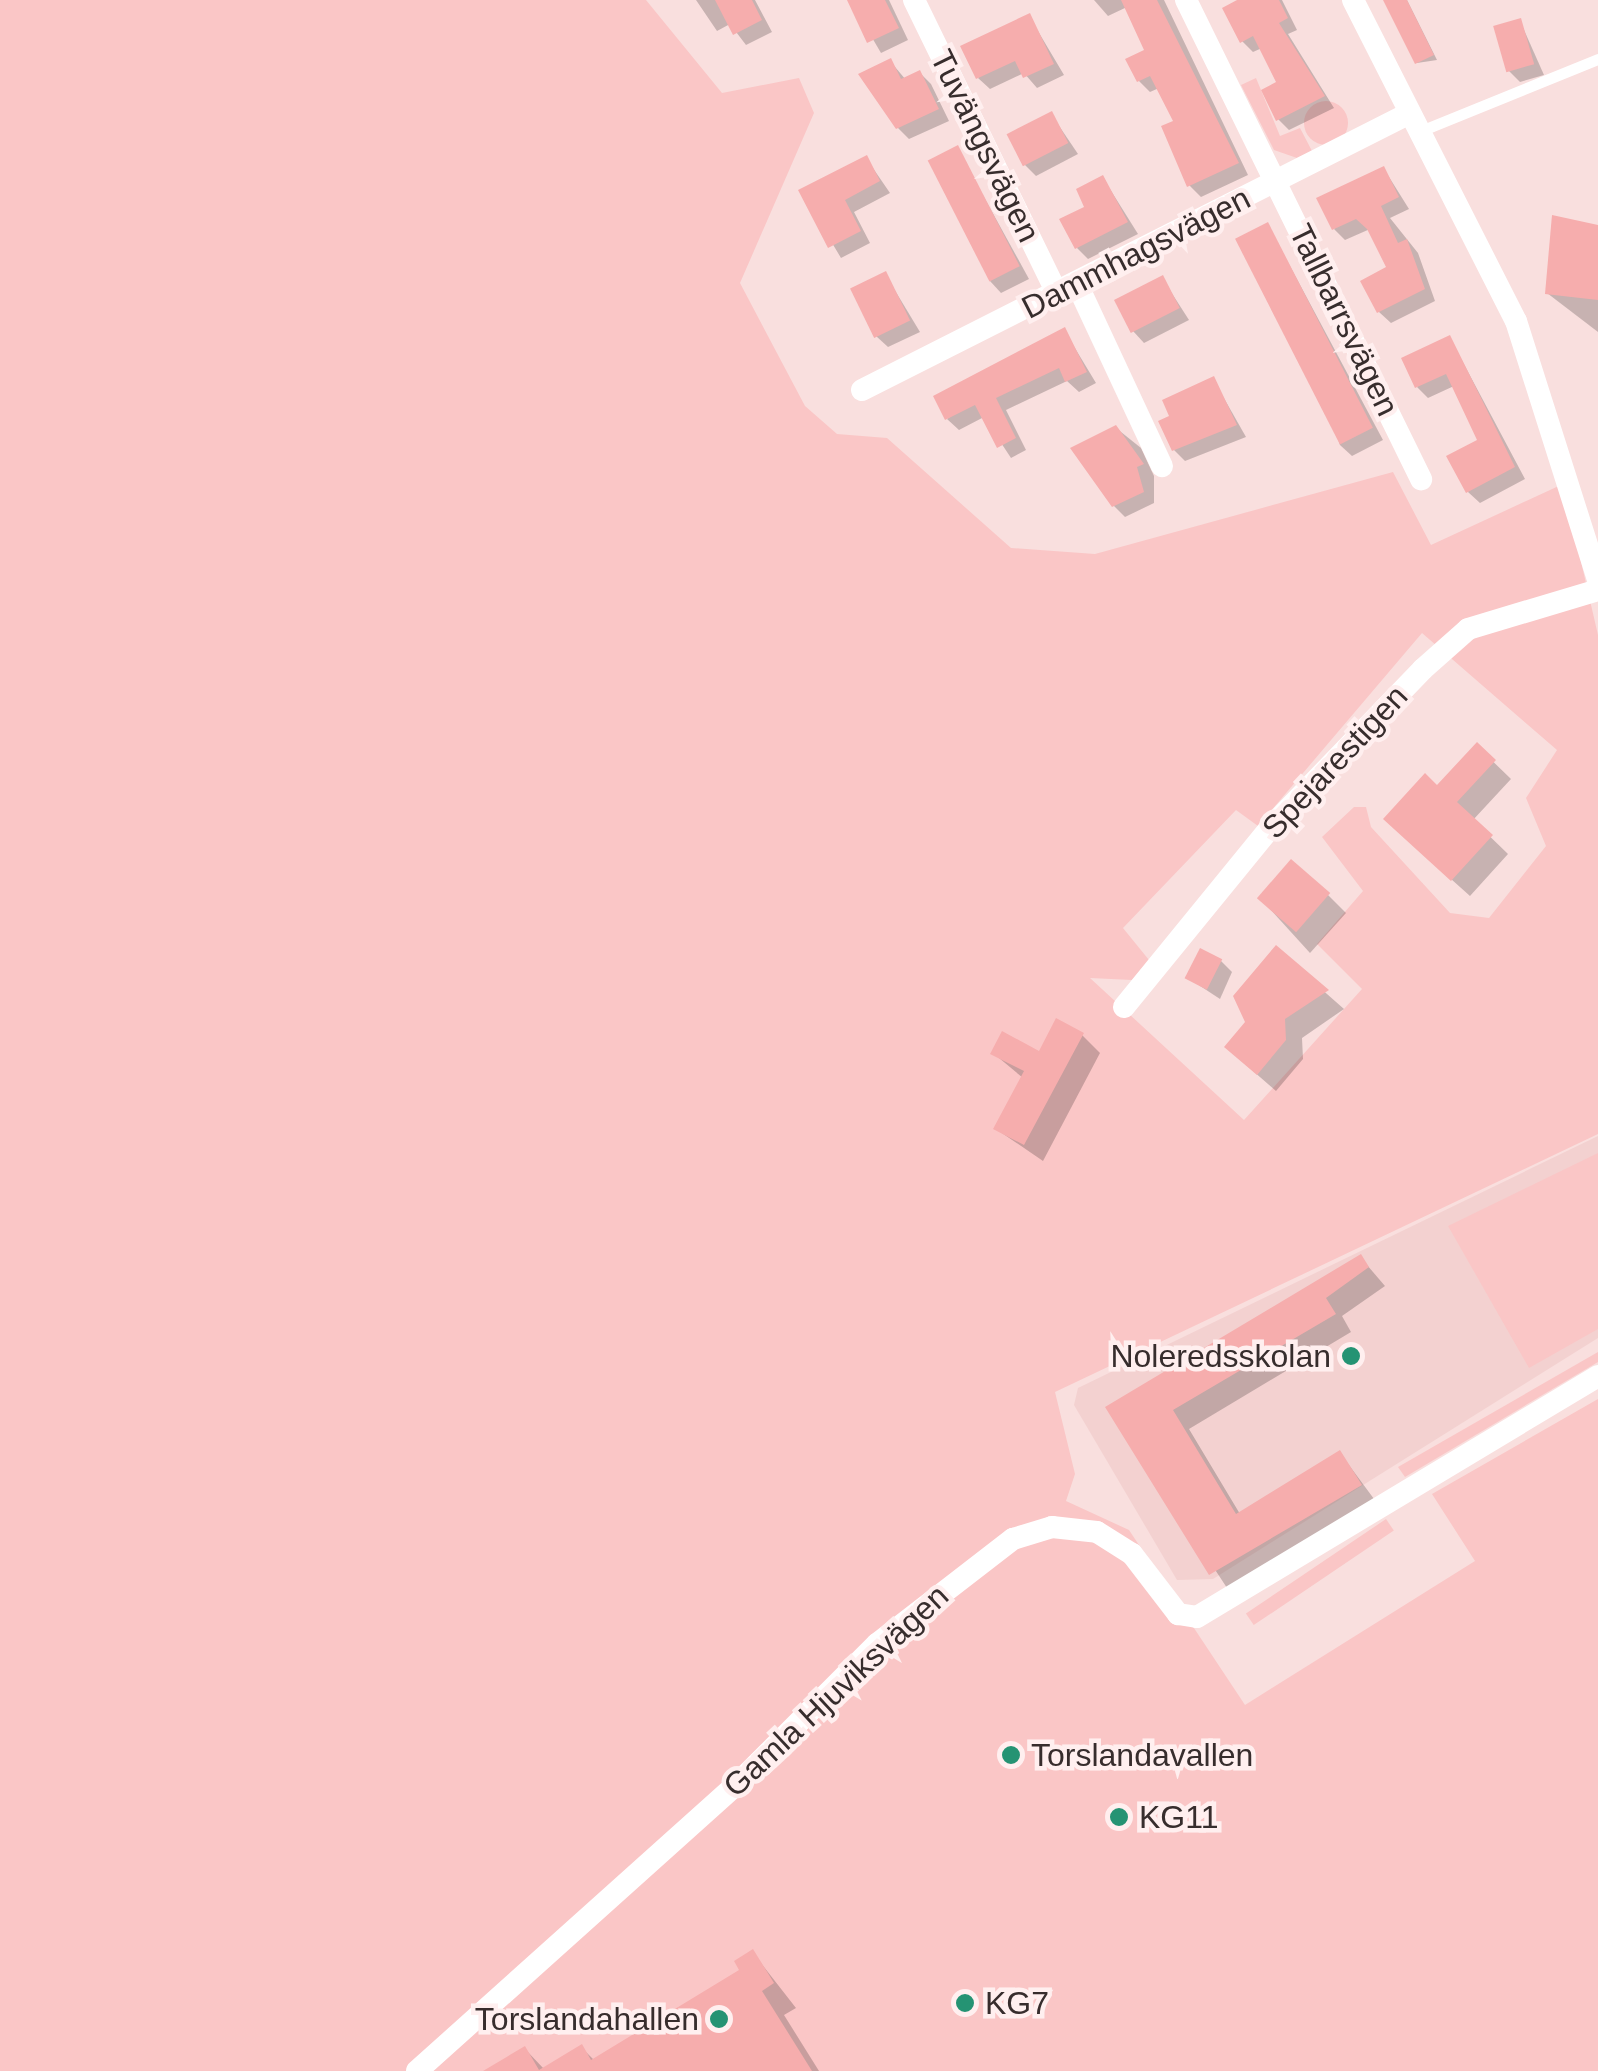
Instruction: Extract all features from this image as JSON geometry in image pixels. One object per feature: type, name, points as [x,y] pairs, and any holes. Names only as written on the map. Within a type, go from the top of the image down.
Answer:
[{"type":"street","name":"Tuvängsvägen","points":[[914,0],[1162,466]]},
{"type":"street","name":"Tallbarrsvägen","points":[[1186,0],[1421,479]]},
{"type":"street","points":[[1353,0],[1516,321],[1598,579]]},
{"type":"street","name":"Dammhagsvägen","points":[[862,390],[1278,182],[1413,123]]},
{"type":"street","name":"Spejarestigen","points":[[1124,1007],[1269,829],[1434,659],[1478,625],[1598,590]]},
{"type":"street","name":"Gamla Hjuviksvägen","points":[[418,2071],[739,1782],[877,1644],[1013,1539],[1052,1527],[1097,1532],[1132,1554],[1178,1614],[1196,1616],[1598,1376]]},
{"type":"lane","points":[[1413,123],[1598,59]]},
{"type":"shaded area","points":[[0,0],[646,0],[722,93],[799,78],[814,113],[740,283],[805,406],[837,434],[887,438],[1011,548],[1095,554],[1393,472],[1431,545],[1563,484],[1598,635],[1598,1134],[1055,1392],[1075,1474],[1066,1501],[1129,1530],[1245,1705],[1475,1561],[1432,1494],[1598,1399],[1598,2071],[0,2071]],"holes":[[[1422,633],[1557,750],[1526,798],[1546,846],[1489,918],[1450,913],[1371,827],[1366,807],[1354,807],[1322,837],[1363,891],[1317,944],[1362,989],[1244,1120],[1090,978],[1132,980],[1149,960],[1123,928],[1236,810],[1258,826]]]},
{"type":"shaded area","points":[[1256,78],[1280,136],[1300,128],[1312,151],[1297,158],[1274,150],[1241,85]]},
{"type":"shaded area","points":[[1326,101],[1341,108],[1348,123],[1341,138],[1326,145],[1311,138],[1304,123],[1311,108]]},
{"type":"shaded area","name":"Noleredsskolan","points":[[1598,1136],[1598,1338],[1213,1579],[1177,1580],[1074,1405],[1078,1388]]},
{"type":"shaded area","points":[[1598,1153],[1598,1329],[1529,1368],[1448,1226]]},
{"type":"shaded area","points":[[1598,1352],[1598,1362],[1405,1477],[1398,1467]]},
{"type":"shaded area","points":[[1386,1519],[1394,1531],[1254,1625],[1246,1614]]},
{"type":"building","points":[[715,0],[752,0],[762,20],[733,35]]},
{"type":"building","points":[[847,0],[885,0],[899,28],[867,43]]},
{"type":"building","points":[[1121,0],[1157,0],[1239,163],[1187,187],[1161,126],[1173,121],[1150,76],[1137,82],[1125,59],[1144,50]]},
{"type":"building","points":[[1237,0],[1279,0],[1288,18],[1279,23],[1325,96],[1276,121],[1261,90],[1276,82],[1253,36],[1240,43],[1222,8]]},
{"type":"building","points":[[1383,0],[1407,0],[1434,55],[1415,64]]},
{"type":"building","points":[[1030,13],[1054,64],[1023,78],[1015,61],[976,79],[960,46]]},
{"type":"building","points":[[1521,18],[1534,64],[1506,72],[1493,26]]},
{"type":"building","points":[[891,58],[901,79],[920,70],[939,109],[896,129],[858,74]]},
{"type":"building","points":[[1052,111],[1068,143],[1023,166],[1007,134]]},
{"type":"building","points":[[958,145],[1020,266],[989,282],[928,160]]},
{"type":"building","points":[[867,155],[880,181],[845,200],[861,231],[828,248],[798,190]]},
{"type":"building","points":[[1384,166],[1399,197],[1381,206],[1398,243],[1407,239],[1425,289],[1377,313],[1360,281],[1386,267],[1367,229],[1356,219],[1332,230],[1316,198]]},
{"type":"building","points":[[1103,175],[1128,222],[1075,249],[1059,219],[1084,207],[1076,189]]},
{"type":"building","points":[[1552,215],[1598,225],[1598,300],[1545,294]]},
{"type":"building","points":[[1268,222],[1373,428],[1340,445],[1235,239]]},
{"type":"building","points":[[886,271],[910,320],[874,338],[850,289]]},
{"type":"building","points":[[1163,275],[1180,308],[1131,333],[1114,300]]},
{"type":"building","points":[[1065,327],[1087,372],[1065,382],[1059,368],[996,398],[1016,438],[997,448],[975,405],[945,420],[933,396]]},
{"type":"building","points":[[1450,335],[1515,467],[1466,493],[1446,456],[1477,440],[1446,374],[1415,388],[1401,358]]},
{"type":"building","points":[[1214,376],[1237,425],[1172,451],[1158,421],[1169,416],[1162,400]]},
{"type":"building","points":[[1116,425],[1144,464],[1137,467],[1144,492],[1112,507],[1070,448]]},
{"type":"building","points":[[1477,742],[1496,760],[1457,802],[1493,835],[1451,881],[1383,819],[1425,773],[1437,785]]},
{"type":"building","points":[[1291,859],[1330,893],[1296,932],[1257,898]]},
{"type":"building","points":[[1276,945],[1329,990],[1285,1019],[1286,1040],[1257,1075],[1224,1047],[1245,1022],[1233,996]]},
{"type":"building","points":[[1200,948],[1222,959],[1207,990],[1185,978]]},
{"type":"building","points":[[1056,1018],[1084,1033],[1024,1145],[993,1129],[1024,1071],[990,1054],[1002,1031],[1039,1051]]},
{"type":"building","points":[[1361,1254],[1369,1267],[1326,1298],[1336,1314],[1173,1410],[1236,1514],[1340,1450],[1362,1485],[1209,1575],[1105,1407]]},
{"type":"building","name":"Torslandahallen","points":[[753,1949],[774,1983],[762,1991],[812,2071],[483,2071],[525,2046],[539,2070],[582,2044],[591,2060],[739,1970],[734,1961]]},
{"type":"place","name":"Noleredsskolan","points":[[1351,1356]]},
{"type":"place","name":"Torslandavallen","points":[[1011,1755]]},
{"type":"place","name":"KG11","points":[[1119,1817]]},
{"type":"place","name":"KG7","points":[[965,2003]]},
{"type":"place","name":"Torslandahallen","points":[[719,2019]]}]
